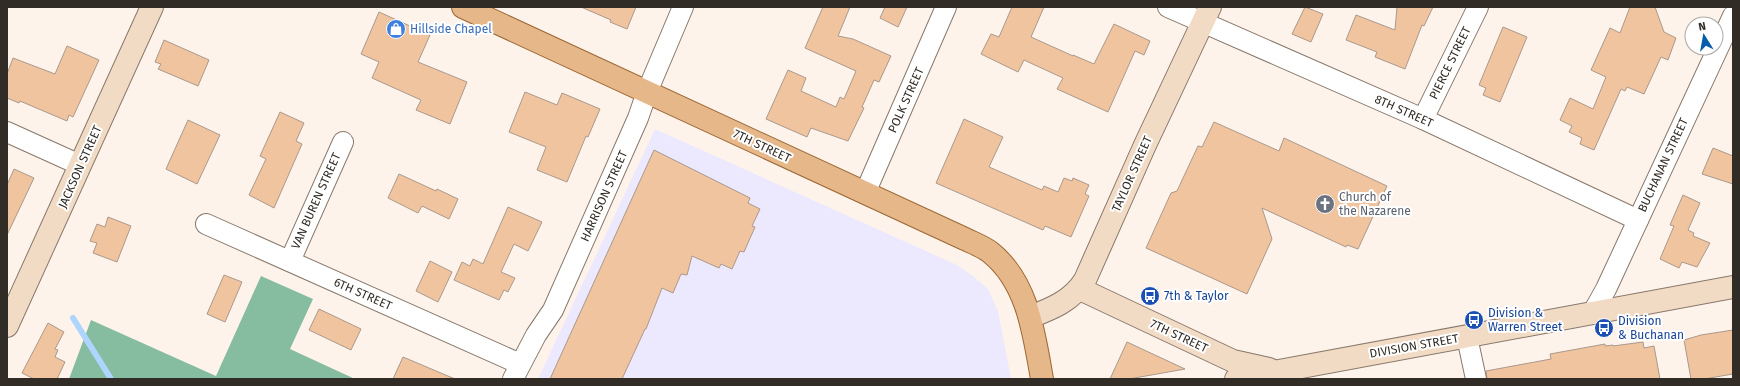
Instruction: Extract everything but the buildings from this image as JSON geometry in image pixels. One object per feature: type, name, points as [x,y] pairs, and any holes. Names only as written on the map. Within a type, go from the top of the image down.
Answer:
[{"type":"main road","name":"7TH STREET","points":[[463,7],[965,239],[990,252],[1012,276],[1024,300],[1030,317],[1042,379]]},
{"type":"street","name":"JACKSON STREET","points":[[7,326],[152,7]]},
{"type":"street","name":"HARRISON STREET","points":[[517,372],[536,335],[553,310],[638,118],[647,92],[683,7]]},
{"type":"street","name":"POLK STREET","points":[[865,193],[946,7]]},
{"type":"street","name":"8TH STREET","points":[[1168,7],[1206,15],[1422,119],[1638,220]]},
{"type":"street","name":"PIERCE STREET","points":[[1422,119],[1478,7]]},
{"type":"street","name":"TAYLOR STREET","points":[[1030,317],[1066,301],[1080,289],[1090,271],[1145,145],[1206,15]]},
{"type":"street","name":"BUCHANAN STREET","points":[[1592,314],[1606,289],[1733,16]]},
{"type":"street","points":[[7,132],[80,165]]},
{"type":"street","name":"VAN BUREN STREET","points":[[290,261],[343,142]]},
{"type":"street","name":"6TH STREET","points":[[206,224],[290,261],[517,372]]},
{"type":"street","name":"DIVISION STREET","points":[[1236,379],[1733,287]]},
{"type":"street","name":"7TH STREET","points":[[1080,289],[1232,360],[1266,369],[1282,370]]},
{"type":"street","points":[[1467,337],[1476,379]]},
{"type":"shaded area","points":[[655,129],[957,265],[973,276],[988,289],[998,311],[1011,379],[538,379]]},
{"type":"green space","points":[[261,276],[313,299],[290,349],[355,379],[69,379],[91,320],[216,376]]},
{"type":"waterway","points":[[73,318],[111,379]]},
{"type":"place","name":"Hillside Chapel","points":[[396,29]]},
{"type":"place","name":"Church of the Nazarene","points":[[1325,204]]},
{"type":"place","name":"7th & Taylor","points":[[1150,296]]},
{"type":"place","name":"Division & Warren Street","points":[[1474,320]]},
{"type":"place","name":"Division & Buchanan","points":[[1604,328]]}]
